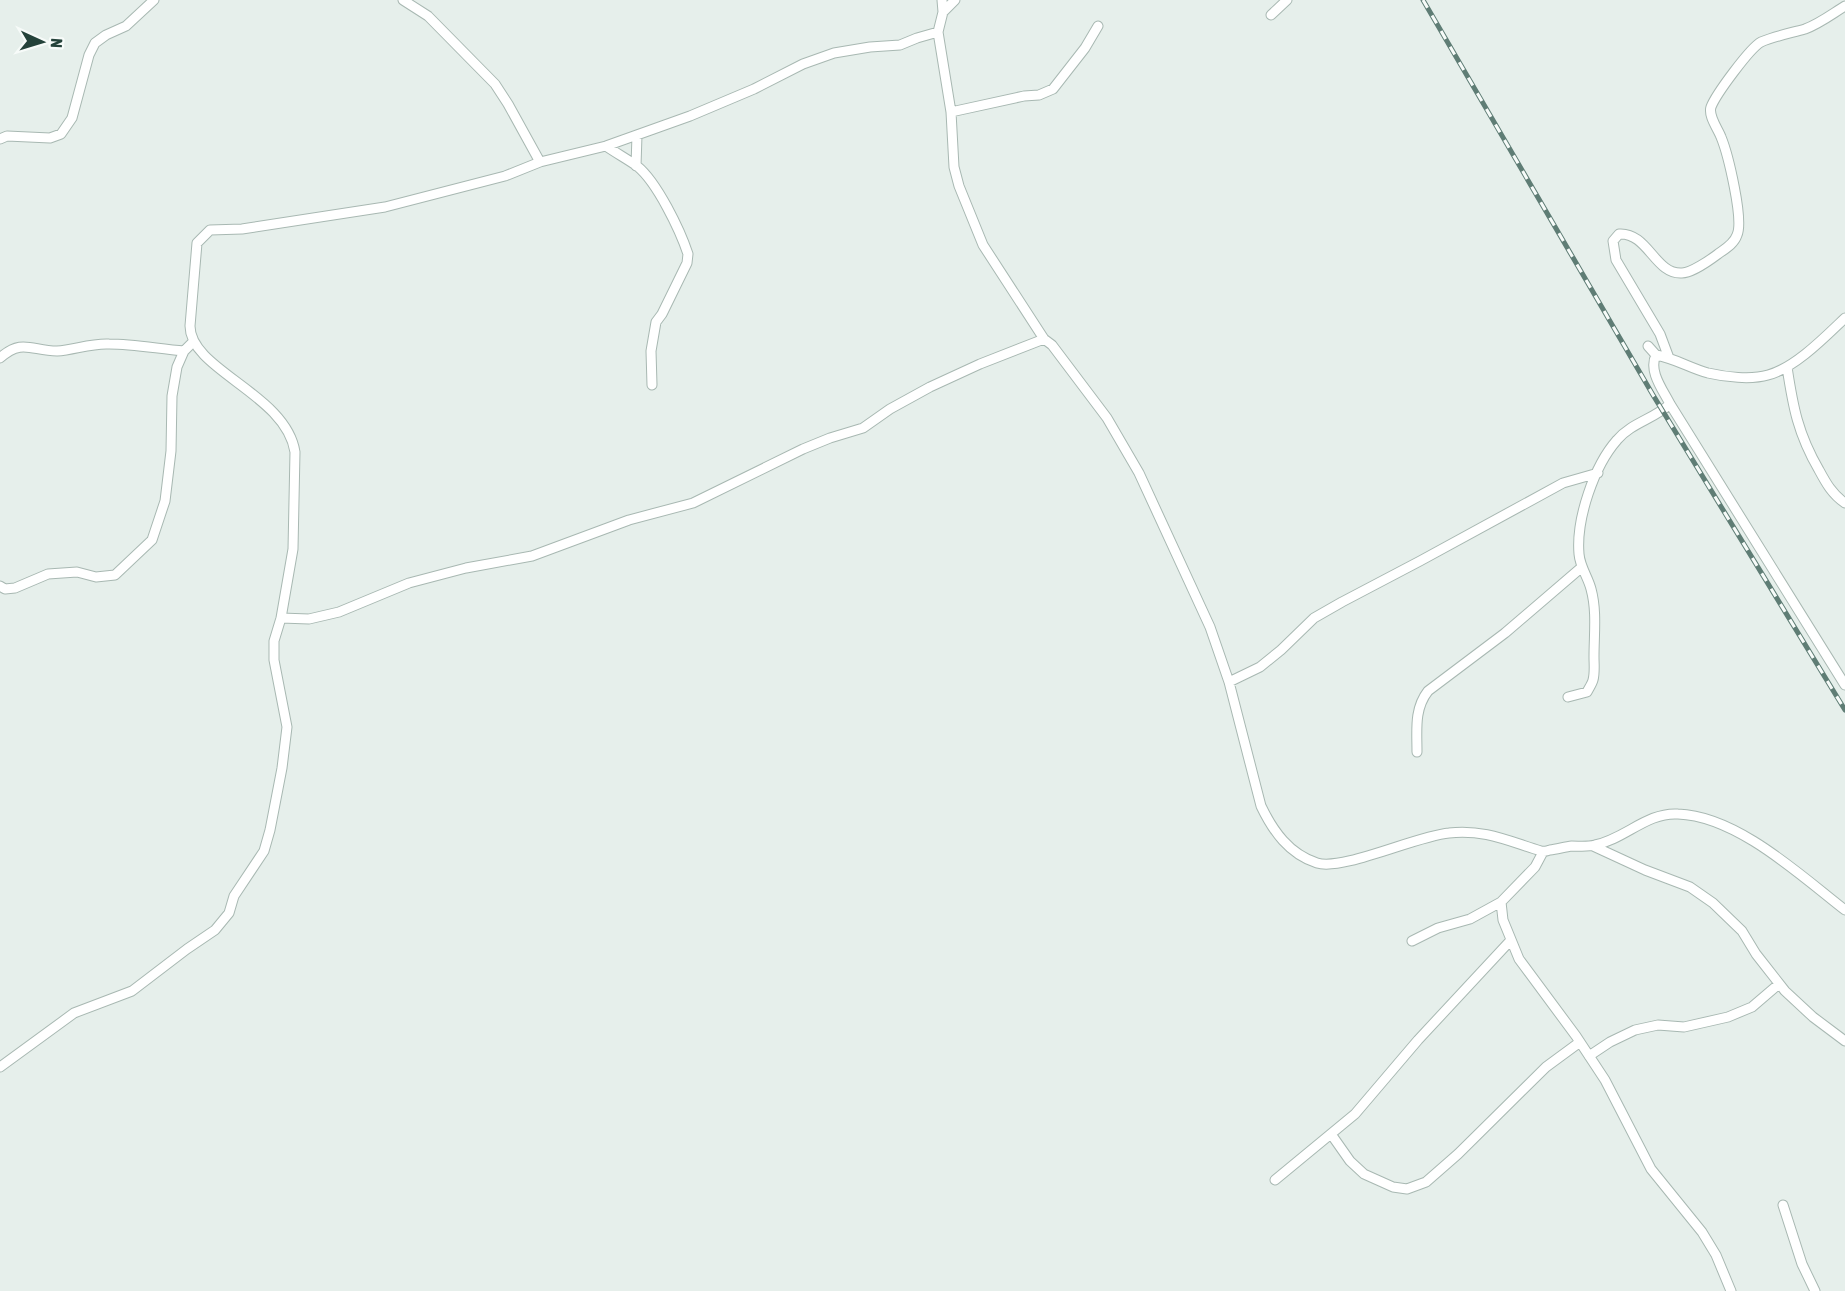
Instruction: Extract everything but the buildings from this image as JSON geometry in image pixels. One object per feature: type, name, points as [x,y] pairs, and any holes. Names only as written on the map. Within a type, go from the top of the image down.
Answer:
[{"type":"street","points":[[0,139],[8,136],[50,138],[61,134],[72,118],[89,55],[95,43],[126,26],[154,0]]},
{"type":"street","points":[[403,0],[428,16],[495,84],[540,162]]},
{"type":"street","points":[[942,0],[943,12],[938,32],[951,112],[954,167],[973,223],[983,245],[1044,339],[1052,345],[1107,418],[1139,473],[1210,627],[1229,682],[1261,806],[1281,840],[1298,853],[1318,863],[1342,862],[1429,836],[1447,833],[1468,832],[1502,837],[1543,852],[1593,846],[1613,840],[1652,818],[1677,813],[1705,818],[1735,831],[1771,852],[1845,910]]},
{"type":"street","points":[[943,12],[955,0]]},
{"type":"street","points":[[1271,15],[1287,0]]},
{"type":"street","points":[[1669,358],[1660,334],[1616,260],[1613,241],[1619,234],[1635,237],[1665,267],[1672,272],[1683,273],[1710,260],[1731,244],[1738,235],[1739,226],[1734,180],[1724,143],[1711,115],[1712,106],[1732,76],[1761,42],[1814,25],[1845,6]]},
{"type":"street","points":[[951,112],[1024,96],[1039,95],[1053,89],[1085,48],[1098,26]]},
{"type":"street","points":[[0,1067],[74,1013],[132,991],[215,930],[229,913],[234,896],[264,851],[270,830],[287,728],[274,660],[274,641],[293,549],[295,452],[289,430],[268,407],[202,354],[193,342],[190,326],[197,243],[210,230],[242,229],[386,207],[505,176],[540,162],[606,146],[690,116],[754,89],[802,64],[834,53],[900,45],[938,32]]},
{"type":"street","points":[[636,166],[637,135]]},
{"type":"street","points":[[606,146],[648,177],[657,189],[688,254],[687,263],[656,322],[651,351],[652,385]]},
{"type":"street","points":[[1648,346],[1656,356],[1669,358],[1707,372],[1723,375],[1767,376],[1787,367],[1810,350],[1845,318]]},
{"type":"street","points":[[280,618],[309,619],[339,612],[409,583],[466,568],[532,556],[629,520],[693,503],[803,449],[863,428],[890,409],[930,387],[1044,339]]},
{"type":"street","points":[[0,586],[5,589],[15,588],[48,574],[77,572],[96,577],[115,575],[152,540],[165,501],[171,451],[172,396],[177,367],[184,351],[193,342]]},
{"type":"street","points":[[0,358],[9,349],[19,346],[59,351],[79,346],[107,344],[184,351]]},
{"type":"street","points":[[1656,356],[1653,362],[1654,369],[1670,404],[1845,685]]},
{"type":"street","points":[[1787,367],[1793,411],[1806,448],[1829,489],[1845,503]]},
{"type":"street","points":[[1568,697],[1587,692],[1593,681],[1595,609],[1591,587],[1579,554],[1584,504],[1598,472],[1617,440],[1626,431],[1656,416],[1670,404]]},
{"type":"street","points":[[1229,682],[1260,667],[1314,618],[1342,602],[1563,483],[1598,472]]},
{"type":"street","points":[[1417,752],[1417,716],[1421,700],[1428,691],[1505,633],[1582,567]]},
{"type":"street","points":[[1593,846],[1645,870],[1690,887],[1713,903],[1742,931],[1779,984],[1813,1017],[1845,1041]]},
{"type":"street","points":[[1412,941],[1437,928],[1470,919],[1501,902],[1535,867],[1543,852]]},
{"type":"street","points":[[1501,902],[1503,920],[1519,959],[1605,1080],[1652,1170],[1702,1232],[1716,1255],[1731,1291]]},
{"type":"street","points":[[1275,1180],[1355,1114],[1418,1040],[1511,940]]},
{"type":"street","points":[[1589,1056],[1610,1042],[1635,1030],[1658,1025],[1684,1027],[1728,1017],[1752,1007],[1779,984]]},
{"type":"street","points":[[1331,1134],[1350,1161],[1364,1174],[1393,1187],[1407,1189],[1426,1182],[1458,1154],[1546,1067],[1580,1042]]},
{"type":"street","points":[[1783,1205],[1802,1264],[1815,1291]]},
{"type":"railway","points":[[1423,0],[1653,395],[1845,710]]}]
